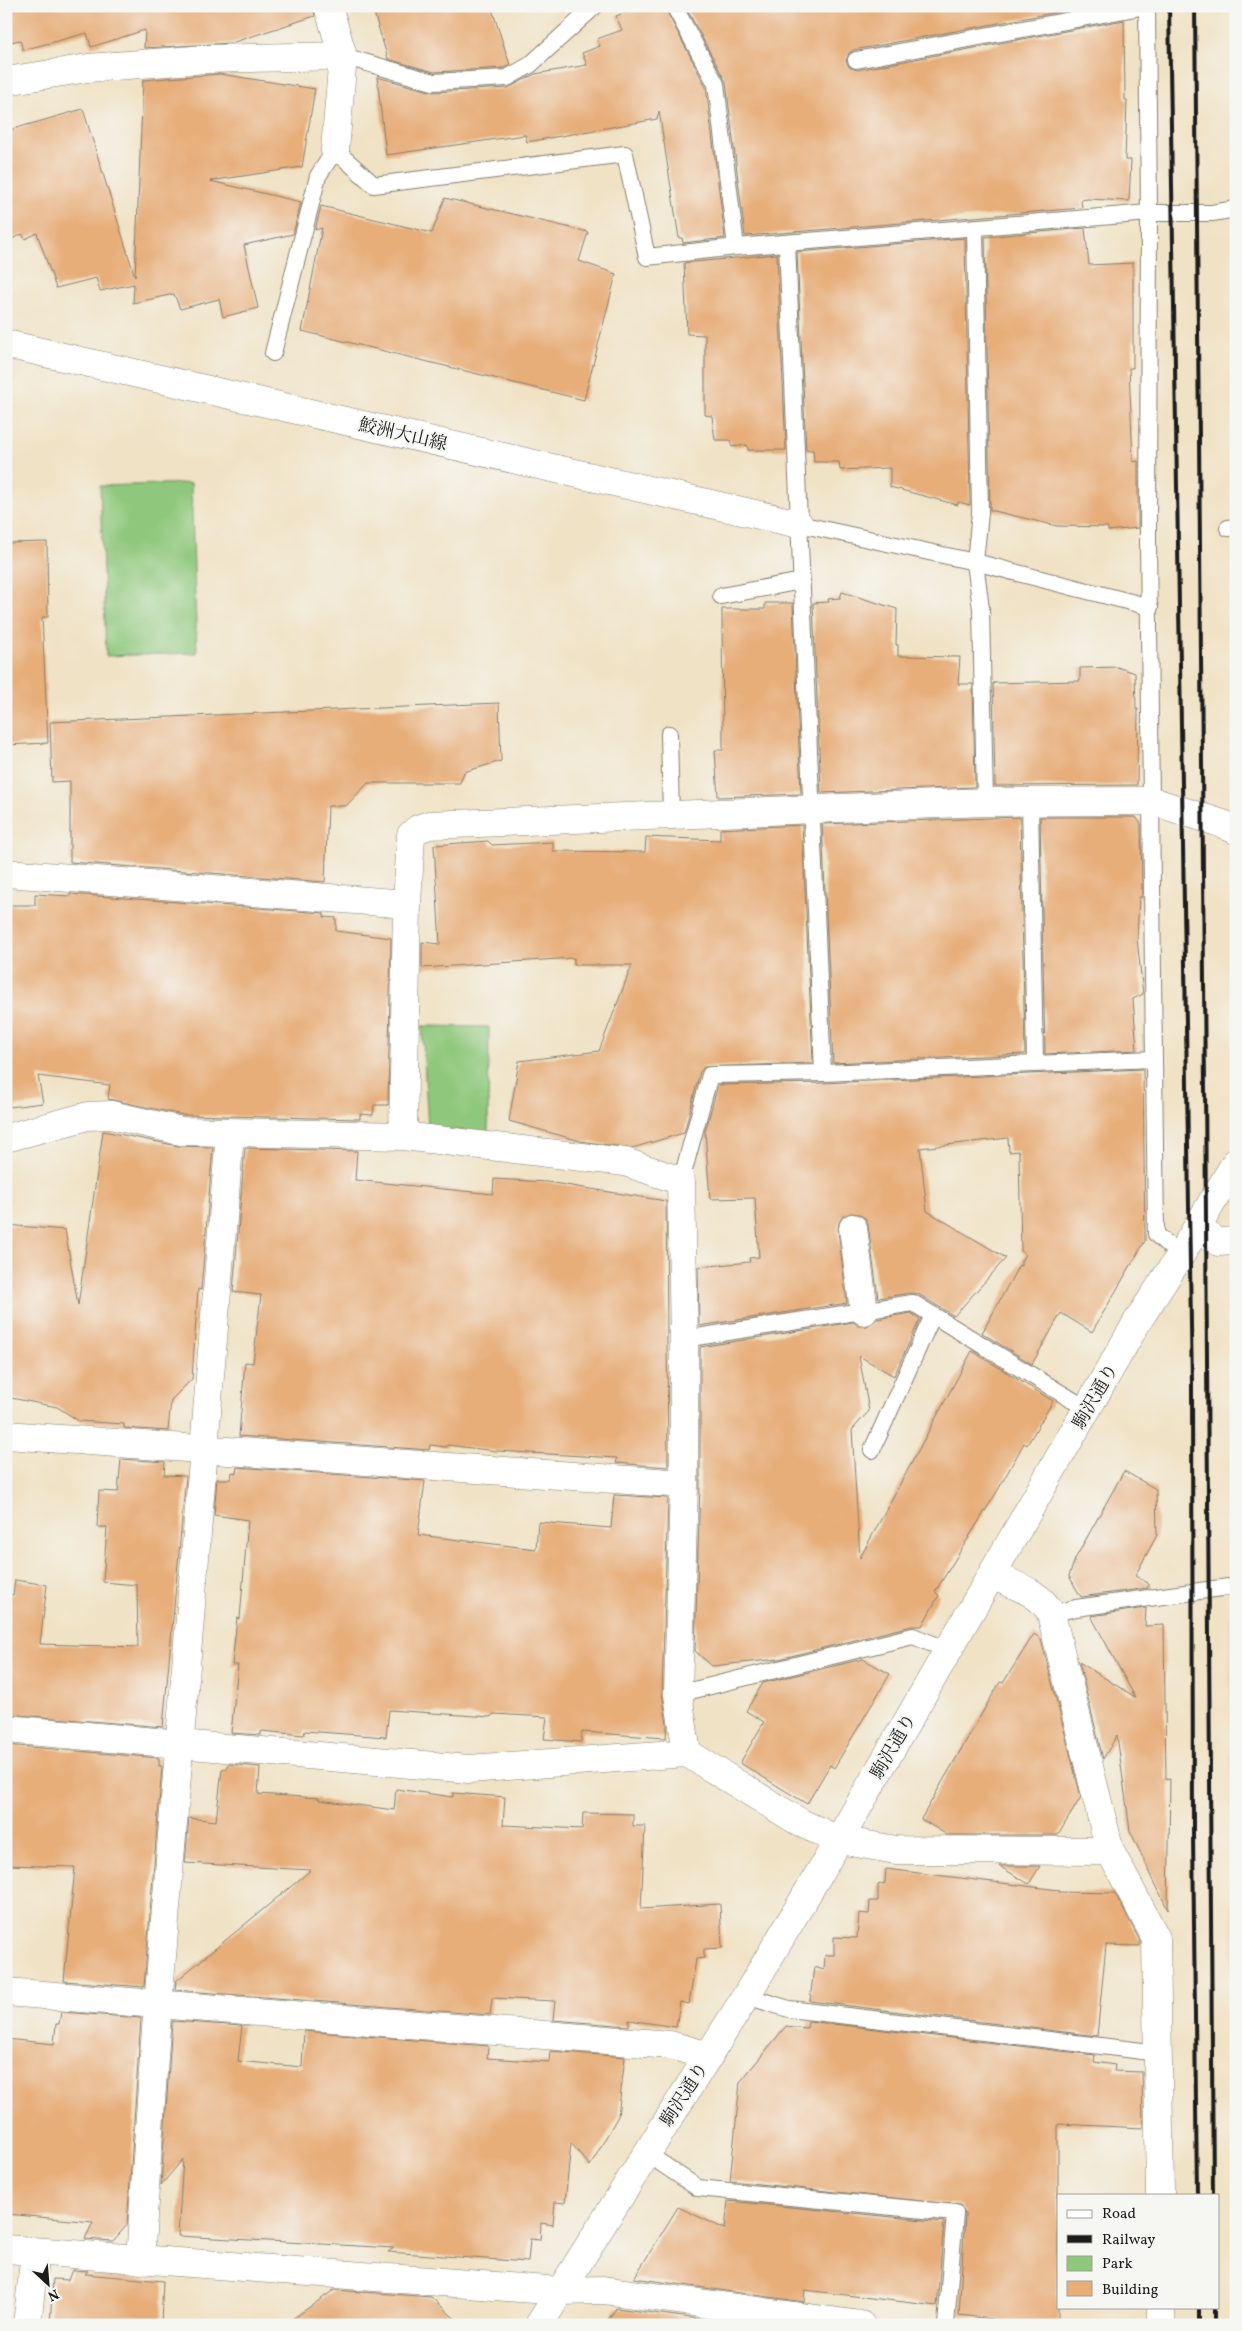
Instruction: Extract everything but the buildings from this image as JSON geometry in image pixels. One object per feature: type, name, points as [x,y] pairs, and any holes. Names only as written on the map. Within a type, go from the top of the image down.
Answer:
[{"type":"street","points":[[328,6],[343,56],[335,150]]},
{"type":"street","points":[[6,81],[88,68],[206,59],[343,56]]},
{"type":"street","name":"鮫洲大山線","points":[[6,344],[799,524]]},
{"type":"street","points":[[402,1136],[407,904],[411,835],[418,829],[429,825],[985,802],[1152,801],[1236,830]]},
{"type":"street","points":[[6,873],[407,904]]},
{"type":"street","points":[[6,1138],[88,1116],[111,1115],[181,1131],[230,1134],[402,1136],[625,1162],[681,1181],[684,1484],[678,1694],[687,1753]]},
{"type":"street","points":[[140,2260],[158,2005],[230,1134]]},
{"type":"street","name":"駒沢通り","points":[[539,2325],[746,1996],[839,1840],[1137,1322],[1197,1229],[1236,1162]]},
{"type":"street","points":[[853,1228],[864,1311]]},
{"type":"street","points":[[1197,1229],[1218,1242],[1236,1241]]},
{"type":"street","points":[[6,1435],[684,1484]]},
{"type":"street","points":[[992,1575],[1036,1596],[1046,1604],[1051,1614],[1110,1851],[1156,1938],[1160,2194]]},
{"type":"street","points":[[6,1729],[469,1769],[687,1753],[801,1823],[839,1840],[896,1850],[1110,1851]]},
{"type":"street","points":[[6,1992],[670,2044],[709,2056]]},
{"type":"street","points":[[6,2249],[560,2291],[602,2290],[861,2325]]},
{"type":"street","points":[[27,2325],[35,2252]]},
{"type":"street","points":[[1161,2308],[1161,2325]]},
{"type":"lane","points":[[343,56],[433,82],[507,78],[530,65],[595,6]]},
{"type":"lane","points":[[674,6],[716,84],[736,247]]},
{"type":"lane","points":[[856,60],[1146,6],[1149,213],[1153,1059],[1156,1234],[1180,1256]]},
{"type":"lane","points":[[273,353],[318,176],[335,150],[374,185],[625,154],[647,257],[736,247],[975,227],[1149,213],[1212,213],[1236,209]]},
{"type":"lane","points":[[975,227],[980,513],[975,562],[981,609],[985,802]]},
{"type":"lane","points":[[787,244],[823,1073]]},
{"type":"lane","points":[[799,524],[975,562],[1150,607]]},
{"type":"lane","points":[[721,596],[802,581]]},
{"type":"lane","points":[[669,734],[672,815]]},
{"type":"lane","points":[[1030,801],[1035,1063]]},
{"type":"lane","points":[[681,1181],[710,1075],[823,1073],[1153,1059]]},
{"type":"lane","points":[[684,1339],[913,1303],[1087,1409]]},
{"type":"lane","points":[[872,1450],[933,1315]]},
{"type":"lane","points":[[1051,1614],[1076,1608],[1236,1586]]},
{"type":"lane","points":[[678,1694],[913,1636],[948,1650]]},
{"type":"lane","points":[[746,1996],[789,2009],[1159,2053]]},
{"type":"lane","points":[[646,2153],[698,2188],[955,2213],[946,2325]]},
{"type":"shaded area","points":[[1236,1613],[1236,2325],[1233,2325],[1229,1615]]},
{"type":"green space","points":[[191,483],[197,653],[106,656],[100,486]]},
{"type":"green space","points":[[422,1026],[489,1027],[488,1133],[428,1128]]},
{"type":"railway","points":[[1169,6],[1192,1385],[1193,1834],[1197,2194]]},
{"type":"railway","points":[[1195,6],[1213,2194]]},
{"type":"railway","points":[[1199,2308],[1199,2325]]},
{"type":"railway","points":[[1214,2308],[1214,2325]]}]
